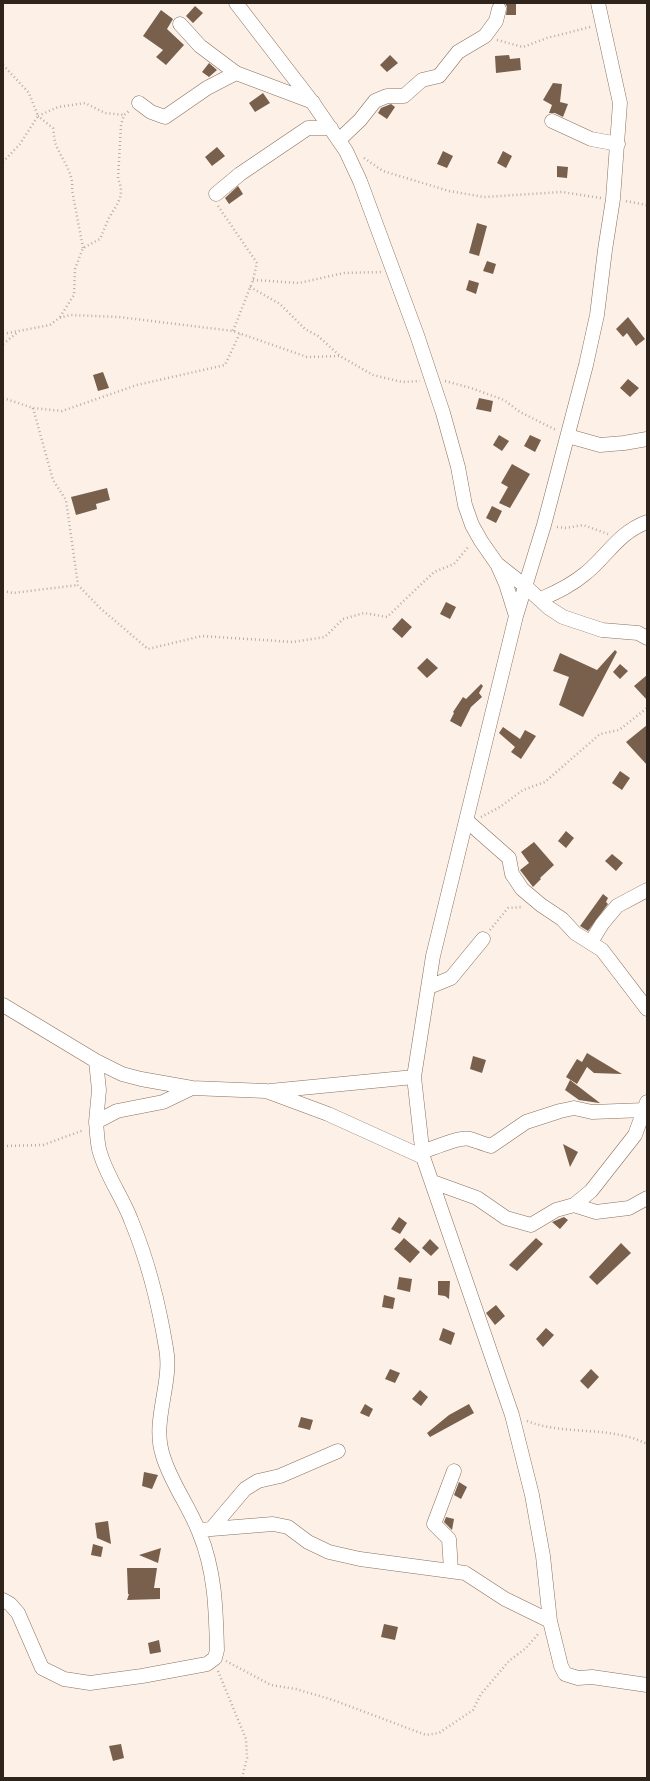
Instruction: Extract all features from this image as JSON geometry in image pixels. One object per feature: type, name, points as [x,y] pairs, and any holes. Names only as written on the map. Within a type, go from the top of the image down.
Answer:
[{"type":"street","points":[[236,3],[331,128],[339,140],[360,181],[394,271],[432,380],[456,460],[465,505],[472,525],[497,564],[506,584],[516,616]]},
{"type":"street","points":[[598,3],[620,103],[613,199],[597,315],[568,436],[544,525],[516,616],[433,956],[414,1077],[423,1154],[512,1415],[532,1494],[543,1556],[550,1621],[561,1666],[565,1674],[578,1678],[592,1677],[647,1685]]},
{"type":"street","points":[[339,140],[360,120],[375,101],[387,96],[404,96],[422,80],[440,76],[458,52],[486,36],[496,22],[499,8]]},
{"type":"street","points":[[180,24],[200,46],[236,73],[313,103]]},
{"type":"street","points":[[139,103],[151,112],[165,117],[207,88],[236,73]]},
{"type":"street","points":[[552,121],[591,139],[618,144]]},
{"type":"street","points":[[216,194],[240,174],[308,128],[331,128]]},
{"type":"street","points":[[568,436],[600,445],[647,439]]},
{"type":"street","points":[[541,599],[571,586],[588,572],[618,539],[647,522]]},
{"type":"street","points":[[497,564],[541,599],[549,608],[563,617],[580,624],[602,630],[638,633],[647,638]]},
{"type":"street","points":[[467,821],[509,858],[515,881],[541,905],[562,919],[575,933],[602,950],[647,1009]]},
{"type":"street","points":[[590,942],[602,924],[617,906],[647,890]]},
{"type":"street","points":[[429,987],[451,978],[483,939]]},
{"type":"street","points":[[3,1005],[96,1061],[122,1074],[192,1088],[266,1091],[414,1077]]},
{"type":"street","points":[[3,1600],[10,1604],[18,1613],[42,1668],[64,1679],[90,1683],[142,1676],[207,1664],[215,1658],[217,1650],[214,1586],[207,1551],[205,1529],[177,1489],[162,1455],[161,1422],[168,1367],[167,1350],[142,1249],[131,1219],[100,1150],[96,1122],[99,1090],[96,1061]]},
{"type":"street","points":[[96,1122],[117,1111],[164,1102],[192,1088]]},
{"type":"street","points":[[266,1091],[328,1114],[423,1154],[456,1139],[469,1138],[491,1146],[526,1122],[560,1111],[574,1108],[592,1112],[646,1106],[635,1136],[591,1191],[574,1205],[556,1210],[531,1225],[506,1218],[477,1198],[433,1182]]},
{"type":"street","points":[[574,1205],[596,1212],[629,1208],[647,1198]]},
{"type":"street","points":[[205,1529],[245,1489],[258,1481],[280,1476],[338,1452]]},
{"type":"street","points":[[451,1570],[449,1539],[434,1524],[454,1471]]},
{"type":"street","points":[[205,1529],[273,1524],[288,1527],[308,1542],[329,1552],[360,1559],[451,1570],[464,1573],[505,1599],[550,1621]]},
{"type":"path","points":[[486,36],[523,47],[547,38],[587,28],[602,22]]},
{"type":"path","points":[[3,65],[29,93],[38,116],[53,128],[55,144],[68,167],[73,182],[72,190],[83,248],[75,269],[74,295],[59,318],[50,325],[3,334]]},
{"type":"path","points":[[3,162],[20,144],[38,116],[58,107],[85,103],[105,113],[124,115]]},
{"type":"path","points":[[83,248],[100,239],[110,217],[119,205],[121,186],[118,179],[121,125],[124,115],[139,103]]},
{"type":"path","points":[[358,153],[383,171],[449,191],[484,197],[562,192],[647,205]]},
{"type":"path","points":[[216,194],[214,201],[257,263],[253,280],[233,331]]},
{"type":"path","points":[[253,280],[298,283],[344,273],[358,274],[394,271]]},
{"type":"path","points":[[250,286],[280,304],[305,329],[318,336],[340,356],[373,375],[402,382],[432,380],[452,383],[504,400],[520,412],[568,436]]},
{"type":"path","points":[[59,318],[70,315],[119,317],[233,331],[307,357],[340,356]]},
{"type":"path","points":[[3,344],[19,331]]},
{"type":"path","points":[[3,398],[33,408],[62,412],[137,385],[225,365],[240,333]]},
{"type":"path","points":[[33,408],[53,480],[66,500],[78,584],[100,608],[148,649],[202,636],[293,642],[325,637],[344,619],[364,613],[387,617],[434,572],[454,564],[469,546],[472,525]]},
{"type":"path","points":[[544,525],[566,528],[583,526],[601,530],[618,539]]},
{"type":"path","points":[[3,591],[13,593],[78,584]]},
{"type":"path","points":[[467,821],[480,817],[500,807],[523,790],[545,782],[600,734],[619,730],[647,708]]},
{"type":"path","points":[[483,939],[508,908],[541,905]]},
{"type":"path","points":[[3,1146],[43,1145],[90,1128],[96,1122]]},
{"type":"path","points":[[512,1415],[535,1424],[615,1434],[635,1438],[647,1444]]},
{"type":"path","points":[[242,1778],[247,1758],[246,1739],[218,1675],[215,1658],[232,1663],[271,1685],[296,1689],[333,1700],[426,1735],[439,1733],[473,1710],[481,1694],[509,1661],[526,1648],[550,1621]]},
{"type":"building","points":[[505,3],[516,3],[516,15],[506,15],[507,7]]},
{"type":"building","points":[[195,6],[203,13],[193,23],[186,16]]},
{"type":"building","points":[[161,10],[173,19],[167,29],[184,45],[166,65],[156,57],[163,50],[143,36]]},
{"type":"building","points":[[390,55],[398,63],[387,72],[380,65]]},
{"type":"building","points":[[509,55],[510,59],[520,58],[521,70],[496,73],[495,56]]},
{"type":"building","points":[[209,63],[217,70],[209,77],[202,72]]},
{"type":"building","points":[[553,83],[562,84],[560,102],[568,104],[563,117],[555,113],[549,113],[552,105],[543,100]]},
{"type":"building","points":[[263,93],[270,103],[255,112],[249,103]]},
{"type":"building","points":[[391,104],[395,107],[387,119],[378,113],[381,108]]},
{"type":"building","points":[[217,147],[225,156],[212,166],[205,157]]},
{"type":"building","points":[[443,151],[453,156],[447,168],[437,164]]},
{"type":"building","points":[[503,151],[512,156],[506,168],[497,163]]},
{"type":"building","points":[[557,166],[568,167],[567,178],[557,177]]},
{"type":"building","points":[[238,186],[243,194],[229,204],[225,198]]},
{"type":"building","points":[[477,223],[487,226],[479,256],[469,253]]},
{"type":"building","points":[[487,261],[496,264],[493,274],[483,271]]},
{"type":"building","points":[[469,280],[479,283],[476,294],[466,290]]},
{"type":"building","points":[[628,317],[645,339],[636,346],[627,333],[623,337],[616,329]]},
{"type":"building","points":[[103,372],[109,388],[98,391],[93,375]]},
{"type":"building","points":[[628,379],[639,388],[630,397],[620,388]]},
{"type":"building","points":[[479,398],[493,401],[491,412],[476,409]]},
{"type":"building","points":[[499,435],[509,441],[502,451],[493,445]]},
{"type":"building","points":[[530,435],[541,440],[535,452],[524,446]]},
{"type":"building","points":[[512,464],[530,474],[510,508],[499,503],[508,487],[501,483]]},
{"type":"building","points":[[107,488],[110,500],[96,504],[97,509],[76,515],[71,497]]},
{"type":"building","points":[[492,506],[502,511],[496,523],[486,518]]},
{"type":"building","points":[[446,602],[456,607],[450,619],[440,614]]},
{"type":"building","points":[[402,618],[412,627],[402,638],[392,629]]},
{"type":"building","points":[[615,650],[617,652],[583,717],[559,705],[569,677],[553,671],[560,653],[597,670]]},
{"type":"building","points":[[427,658],[438,668],[427,678],[417,668]]},
{"type":"building","points":[[620,664],[628,671],[620,679],[613,672]]},
{"type":"building","points":[[647,675],[647,700],[634,686]]},
{"type":"building","points":[[481,684],[483,686],[479,693],[482,697],[471,707],[461,727],[450,721],[454,713],[453,712],[463,697],[466,699]]},
{"type":"building","points":[[647,725],[647,765],[626,742]]},
{"type":"building","points":[[503,727],[520,739],[525,730],[536,736],[521,759],[511,752],[515,747],[499,733]]},
{"type":"building","points":[[620,771],[630,778],[622,790],[612,783]]},
{"type":"building","points":[[566,831],[574,838],[566,848],[558,841]]},
{"type":"building","points":[[534,842],[554,865],[533,887],[520,870],[529,863],[521,852]]},
{"type":"building","points":[[612,854],[623,863],[616,871],[605,861]]},
{"type":"building","points":[[603,894],[608,898],[606,902],[608,904],[588,931],[580,926]]},
{"type":"building","points":[[587,1053],[622,1074],[594,1073],[587,1067],[577,1084],[566,1077],[577,1059],[582,1062]]},
{"type":"building","points":[[473,1056],[486,1060],[482,1073],[470,1069]]},
{"type":"building","points":[[570,1080],[600,1103],[579,1100],[565,1090]]},
{"type":"building","points":[[563,1144],[578,1152],[570,1167]]},
{"type":"building","points":[[399,1217],[407,1223],[400,1234],[391,1229]]},
{"type":"building","points":[[564,1217],[568,1220],[560,1229],[552,1222]]},
{"type":"building","points":[[404,1238],[420,1252],[410,1263],[394,1249]]},
{"type":"building","points":[[536,1238],[543,1244],[517,1271],[509,1265]]},
{"type":"building","points":[[430,1239],[439,1248],[431,1256],[422,1248]]},
{"type":"building","points":[[621,1243],[631,1253],[597,1285],[589,1277]]},
{"type":"building","points":[[399,1277],[412,1279],[410,1292],[397,1289]]},
{"type":"building","points":[[438,1281],[450,1281],[449,1299],[445,1296],[438,1295]]},
{"type":"building","points":[[384,1295],[395,1298],[393,1309],[382,1307]]},
{"type":"building","points":[[496,1305],[505,1316],[495,1325],[486,1313]]},
{"type":"building","points":[[443,1328],[455,1333],[451,1345],[439,1340]]},
{"type":"building","points":[[546,1328],[554,1335],[543,1347],[536,1339]]},
{"type":"building","points":[[390,1369],[400,1373],[395,1383],[385,1379]]},
{"type":"building","points":[[591,1369],[599,1377],[588,1389],[580,1381]]},
{"type":"building","points":[[420,1390],[428,1397],[421,1406],[412,1399]]},
{"type":"building","points":[[365,1404],[373,1409],[369,1417],[360,1413]]},
{"type":"building","points":[[469,1404],[474,1413],[430,1437],[427,1433],[449,1415]]},
{"type":"building","points":[[301,1417],[313,1420],[310,1430],[298,1427]]},
{"type":"building","points":[[144,1472],[158,1475],[152,1489],[142,1486]]},
{"type":"building","points":[[459,1482],[467,1487],[461,1499],[454,1495]]},
{"type":"building","points":[[446,1517],[454,1519],[452,1530],[444,1522]]},
{"type":"building","points":[[108,1521],[111,1544],[97,1538],[95,1523]]},
{"type":"building","points":[[93,1544],[103,1547],[101,1557],[91,1555]]},
{"type":"building","points":[[161,1548],[158,1563],[139,1555]]},
{"type":"building","points":[[127,1568],[157,1568],[154,1588],[160,1588],[160,1599],[127,1600],[129,1594]]},
{"type":"building","points":[[384,1624],[398,1627],[395,1640],[381,1637]]},
{"type":"building","points":[[159,1640],[161,1652],[150,1654],[148,1643]]},
{"type":"building","points":[[121,1744],[124,1758],[113,1761],[109,1746]]}]
